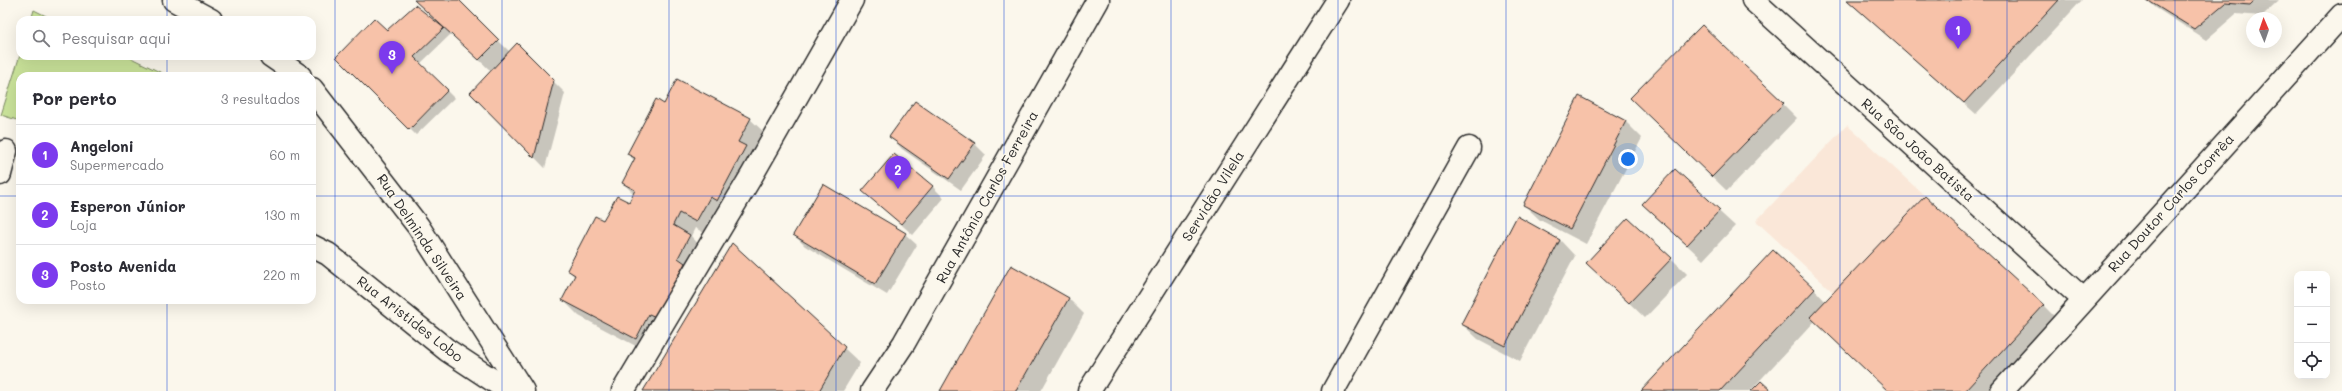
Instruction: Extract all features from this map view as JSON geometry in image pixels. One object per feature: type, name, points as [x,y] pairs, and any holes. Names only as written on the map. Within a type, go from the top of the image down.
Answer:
[{"type":"street","points":[[174,0],[204,16]]},
{"type":"street","points":[[623,391],[752,175],[852,0]]},
{"type":"street","name":"Rua Antônio Carlos Ferreira","points":[[872,391],[904,343],[1098,0]]},
{"type":"street","name":"Servidão Vilela","points":[[1089,391],[1338,0]]},
{"type":"street","name":"Rua São João Batista","points":[[1753,0],[2083,299]]},
{"type":"street","name":"Rua Doutor Carlos Corrêa","points":[[2002,391],[2083,299],[2342,15]]},
{"type":"street","points":[[277,60],[294,72]]},
{"type":"street","name":"Rua Delminda Silveira","points":[[316,94],[418,226],[523,391]]},
{"type":"street","points":[[1333,391],[1469,148]]},
{"type":"street","points":[[0,174],[9,152]]},
{"type":"street","name":"Rua Aristides Lobo","points":[[316,248],[328,254],[447,350],[509,391]]},
{"type":"shaded area","points":[[1847,125],[1925,196],[1834,293],[1756,221]]},
{"type":"green space","points":[[34,10],[46,16],[32,16]]},
{"type":"green space","points":[[18,60],[135,60],[160,72],[16,72],[16,120],[1,115]]},
{"type":"building","points":[[414,0],[459,0],[499,40],[479,60]]},
{"type":"building","points":[[1847,0],[2059,0],[1964,103]]},
{"type":"building","points":[[2147,0],[2255,0],[2250,5],[2225,3],[2194,29]]},
{"type":"building","points":[[415,5],[444,28],[414,57],[448,90],[409,130],[336,57],[374,18],[387,30]]},
{"type":"building","points":[[1702,25],[1784,103],[1712,177],[1630,98]]},
{"type":"building","points":[[517,43],[554,80],[534,158],[470,93]]},
{"type":"building","points":[[677,79],[751,118],[738,142],[746,146],[717,201],[710,197],[696,222],[679,213],[673,225],[690,235],[678,258],[685,263],[656,317],[649,314],[636,339],[562,300],[575,275],[567,270],[595,216],[603,220],[617,196],[629,202],[635,190],[622,183],[635,158],[627,154],[656,99],[664,104]]},
{"type":"building","points":[[1579,96],[1626,121],[1570,229],[1523,205]]},
{"type":"building","points":[[915,101],[975,143],[949,179],[889,137]]},
{"type":"building","points":[[894,154],[933,186],[901,224],[862,191]]},
{"type":"building","points":[[1675,169],[1720,210],[1687,245],[1642,204]]},
{"type":"building","points":[[823,184],[906,233],[875,284],[793,235]]},
{"type":"building","points":[[1925,196],[2044,305],[1965,391],[1888,391],[1810,317]]},
{"type":"building","points":[[1517,216],[1560,240],[1505,346],[1461,324]]},
{"type":"building","points":[[1628,218],[1672,258],[1629,303],[1586,263]]},
{"type":"building","points":[[732,243],[845,347],[819,391],[643,391]]},
{"type":"building","points":[[1773,250],[1815,289],[1720,391],[1641,391]]},
{"type":"building","points":[[1011,265],[1069,298],[1016,391],[940,391]]},
{"type":"building","points":[[1761,381],[1772,391],[1751,391]]},
{"type":"place","name":"Angeloni","points":[[1958,49]]},
{"type":"place","name":"Posto Avenida","points":[[392,74]]},
{"type":"place","name":"Esperon Júnior","points":[[898,189]]}]
